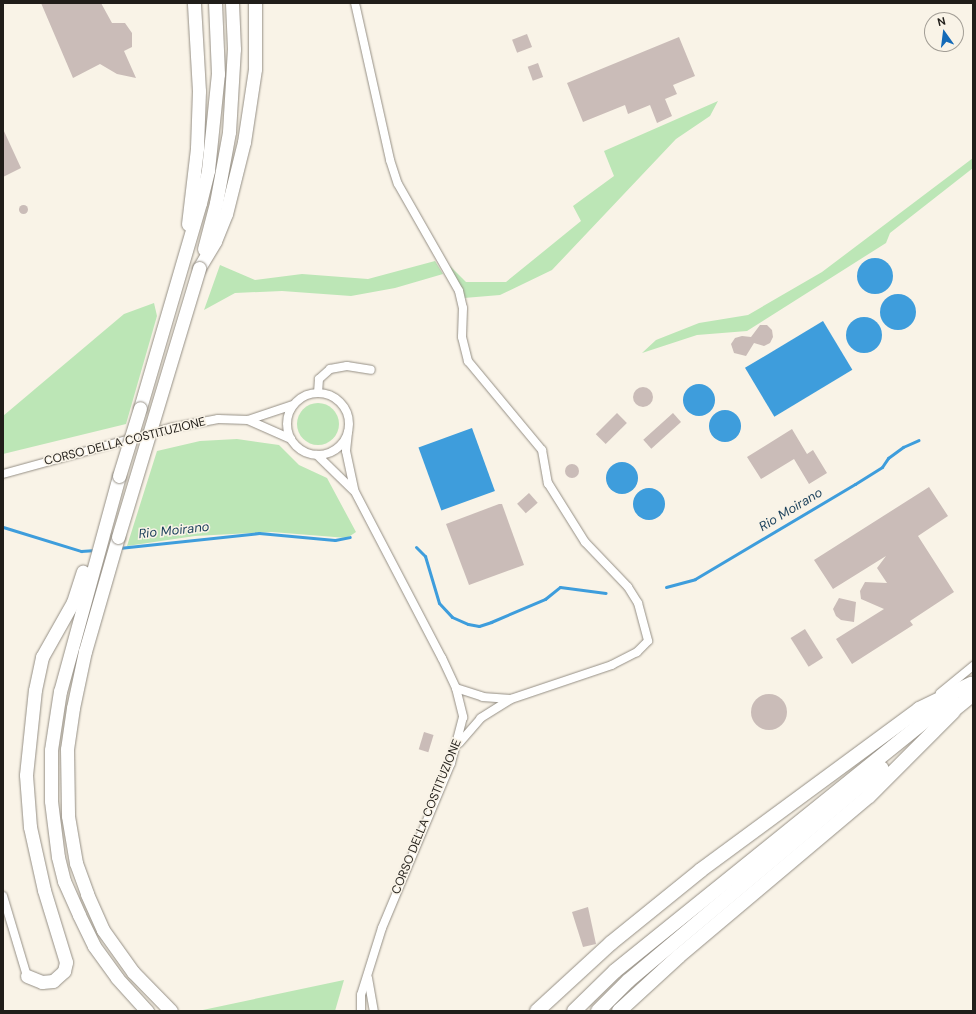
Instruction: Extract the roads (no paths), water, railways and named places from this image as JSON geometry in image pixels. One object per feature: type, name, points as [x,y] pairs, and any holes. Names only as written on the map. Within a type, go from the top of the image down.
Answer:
[{"type":"highway","points":[[537,1011],[611,943],[700,870],[918,709],[971,690]]},
{"type":"highway","points":[[574,1011],[615,971],[971,690]]},
{"type":"highway","points":[[598,1011],[628,981],[971,690]]},
{"type":"highway","points":[[619,1011],[680,956],[869,796],[971,690]]},
{"type":"main road","points":[[186,255],[198,119],[198,60],[194,3]]},
{"type":"main road","points":[[147,1011],[117,978],[94,946],[64,881],[54,834],[50,770],[57,709],[71,644],[200,203],[213,135],[218,74],[215,3]]},
{"type":"main road","points":[[170,1011],[133,972],[104,930],[87,894],[76,863],[68,816],[67,749],[73,708],[85,651],[199,268],[216,203],[230,132],[234,49],[232,3]]},
{"type":"main road","points":[[199,268],[215,241],[226,214],[243,149],[255,69],[255,3]]},
{"type":"main road","points":[[27,976],[42,982],[53,981],[64,971],[66,962],[44,890],[30,827],[26,775],[35,690],[42,657],[73,602],[85,567],[96,557]]},
{"type":"street","points":[[355,3],[392,166],[398,184],[459,291],[463,308],[462,337],[468,361],[542,450],[546,459],[548,483],[585,542],[628,588],[638,603],[648,641],[637,652],[612,665],[511,699],[481,718],[459,743]]},
{"type":"street","points":[[318,393],[317,386],[320,379],[330,369],[347,366],[371,370]]},
{"type":"street","points":[[291,439],[287,422],[293,405],[300,398],[318,393],[336,398],[343,405],[347,413],[348,432],[346,451],[354,490]]},
{"type":"street","points":[[248,420],[293,405]]},
{"type":"street","points":[[248,420],[291,439],[302,450],[317,455],[354,490]]},
{"type":"street","name":"CORSO DELLA COSTITUZIONE","points":[[3,474],[12,470],[199,421],[248,420]]},
{"type":"street","points":[[317,455],[336,449],[348,432]]},
{"type":"street","name":"CORSO DELLA COSTITUZIONE","points":[[354,490],[456,688],[463,717],[459,743],[395,894],[367,973],[361,995],[362,1011]]},
{"type":"street","points":[[918,709],[973,666]]},
{"type":"street","points":[[456,688],[483,697],[511,699]]},
{"type":"street","points":[[3,896],[27,976]]},
{"type":"street","points":[[367,973],[374,1011]]},
{"type":"water","points":[[875,258],[885,261],[890,266],[893,276],[890,286],[885,291],[875,294],[865,291],[860,286],[857,276],[860,266],[865,261]]},
{"type":"water","points":[[898,294],[908,297],[913,302],[916,312],[913,322],[908,327],[898,330],[888,327],[883,322],[880,312],[883,302],[888,297]]},
{"type":"water","points":[[864,317],[874,320],[879,325],[882,335],[879,345],[874,350],[864,353],[854,350],[849,345],[846,335],[849,325],[854,320]]},
{"type":"water","points":[[823,321],[852,370],[774,417],[745,368]]},
{"type":"water","points":[[696,384],[702,384],[712,391],[715,400],[714,406],[708,413],[702,416],[696,416],[686,409],[683,403],[683,397],[690,387]]},
{"type":"water","points":[[722,410],[728,410],[738,417],[741,426],[740,432],[734,439],[728,442],[722,442],[712,435],[709,429],[709,423],[716,413]]},
{"type":"water","points":[[472,428],[495,491],[441,510],[418,447]]},
{"type":"water","points":[[619,462],[625,462],[635,469],[638,478],[637,484],[631,491],[625,494],[619,494],[609,487],[606,481],[606,475],[613,465]]},
{"type":"water","points":[[646,488],[652,488],[662,495],[665,504],[664,510],[658,517],[652,520],[646,520],[636,513],[633,507],[633,501],[640,491]]},
{"type":"waterway","name":"Rio Moirano","points":[[666,587],[695,579],[855,484],[882,467],[888,458],[903,447],[919,440]]},
{"type":"waterway","name":"Rio Moirano","points":[[3,527],[81,551],[96,550]]},
{"type":"waterway","name":"Rio Moirano","points":[[119,548],[259,533],[335,540],[350,537]]},
{"type":"waterway","name":"Rio Moirano","points":[[416,547],[425,556],[439,603],[452,617],[468,624],[479,626],[491,622],[545,599],[560,587],[606,593]]}]
